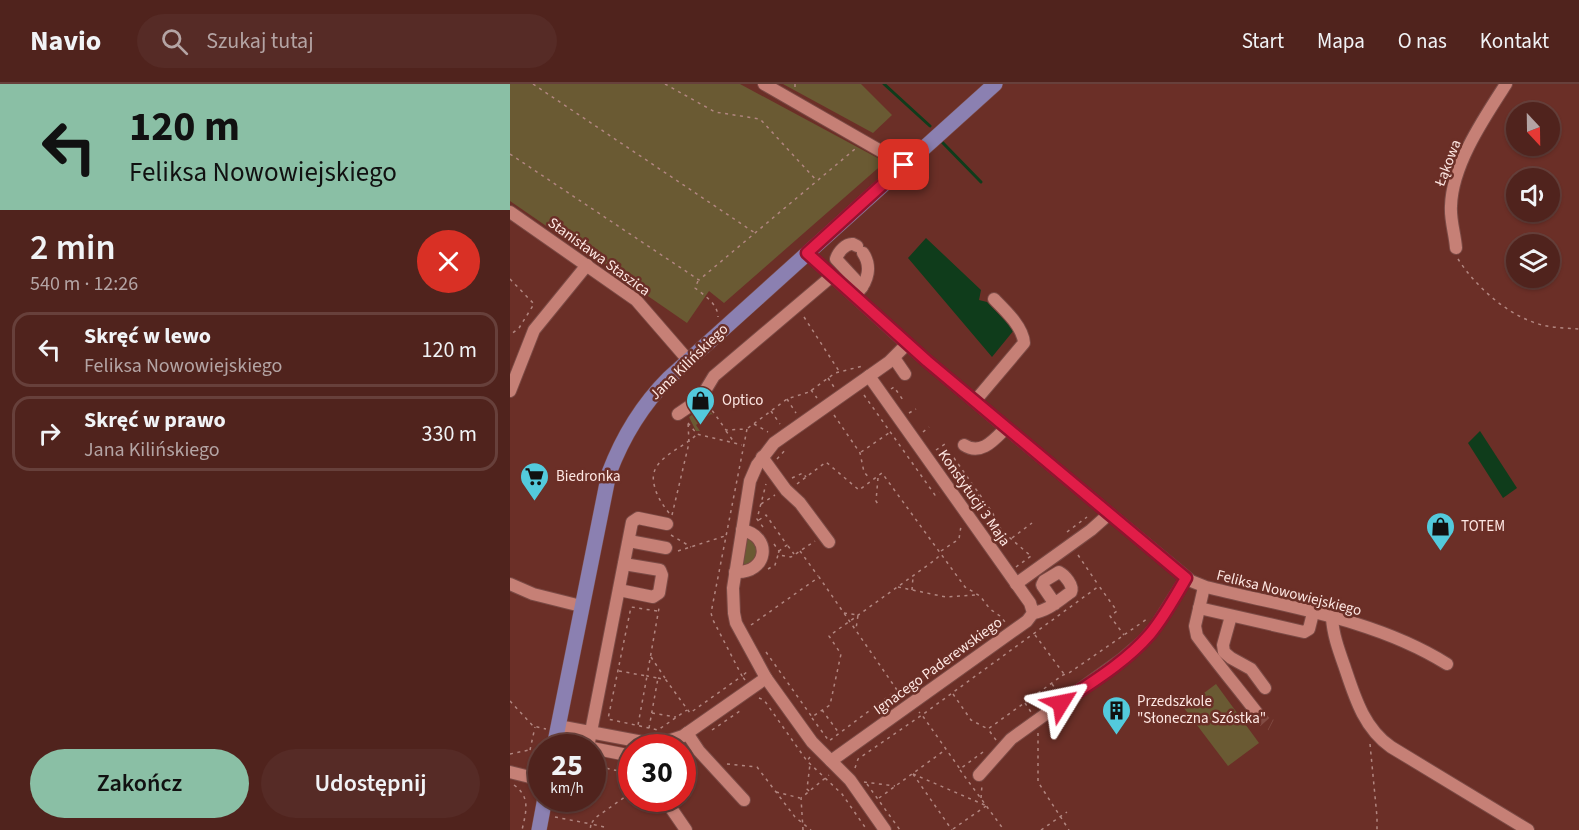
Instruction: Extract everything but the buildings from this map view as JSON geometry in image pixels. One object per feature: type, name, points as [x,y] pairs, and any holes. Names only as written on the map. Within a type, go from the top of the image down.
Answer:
[{"type":"main road","name":"Jana Kilińskiego","points":[[553,734],[552,727],[581,606],[605,489],[621,444],[638,414],[655,392],[688,360],[995,84]]},
{"type":"main road","points":[[539,812],[539,830]]},
{"type":"street","points":[[764,84],[904,165]]},
{"type":"street","name":"Łąkowa","points":[[1456,248],[1450,209],[1454,183],[1473,140],[1506,84]]},
{"type":"street","name":"Stanisława Staszica","points":[[510,212],[642,305],[688,360]]},
{"type":"street","points":[[852,243],[860,249],[867,261],[867,278],[858,291],[836,259],[848,244],[852,243]]},
{"type":"street","name":"Feliksa Nowowiejskiego","points":[[807,253],[831,276],[858,291],[907,344],[1186,578],[1204,587],[1313,613],[1394,637],[1422,649],[1447,664]]},
{"type":"street","points":[[511,385],[534,330],[587,265]]},
{"type":"street","points":[[682,416],[700,399],[714,376],[831,276]]},
{"type":"street","points":[[975,401],[1024,343],[1013,321],[994,299]]},
{"type":"street","points":[[885,830],[850,780],[833,766],[824,745],[766,678],[736,623],[733,603],[735,572],[750,482],[762,457],[774,443],[873,381],[907,344]]},
{"type":"street","points":[[894,358],[905,374]]},
{"type":"street","name":"Konstytucji 3 Maja","points":[[873,381],[1016,584]]},
{"type":"street","points":[[964,445],[971,448],[982,448],[1006,428]]},
{"type":"street","points":[[762,457],[774,464],[786,489],[800,503],[823,541]]},
{"type":"street","points":[[1033,613],[1032,606],[1016,584],[1091,530],[1109,514]]},
{"type":"street","points":[[590,732],[634,519],[671,533]]},
{"type":"street","points":[[735,572],[753,569],[760,563],[763,556],[763,549],[757,538],[751,532],[742,530]]},
{"type":"street","points":[[629,540],[671,533]]},
{"type":"street","points":[[619,590],[653,597],[659,593],[662,575],[660,570],[624,564]]},
{"type":"street","points":[[980,775],[1011,739],[1121,660],[1143,641],[1156,626],[1186,578]]},
{"type":"street","points":[[510,584],[533,594],[581,606]]},
{"type":"street","points":[[1204,587],[1195,630],[1197,636],[1257,713]]},
{"type":"street","name":"Ignacego Paderewskiego","points":[[833,766],[1027,621],[1033,613],[1054,604]]},
{"type":"street","points":[[1199,608],[1304,633],[1309,629],[1313,613]]},
{"type":"street","points":[[1231,616],[1223,645],[1224,652],[1251,669],[1265,688]]},
{"type":"street","points":[[1332,618],[1335,638],[1356,700],[1372,730],[1391,747],[1528,830]]},
{"type":"street","points":[[696,736],[766,678]]},
{"type":"street","points":[[552,727],[618,737]]},
{"type":"street","points":[[696,751],[744,800]]},
{"type":"street","points":[[510,772],[528,776]]},
{"type":"street","points":[[674,812],[686,830]]},
{"type":"path","points":[[533,84],[755,233]]},
{"type":"path","points":[[665,84],[715,112],[760,119],[817,182]]},
{"type":"path","points":[[717,320],[718,312],[715,305],[695,288],[699,280],[858,147],[861,140]]},
{"type":"path","points":[[510,154],[699,280]]},
{"type":"path","points":[[1456,248],[1458,258],[1471,277],[1505,306],[1526,319],[1542,325],[1579,329]]},
{"type":"path","points":[[510,279],[534,304],[519,328],[510,335]]},
{"type":"path","points":[[804,317],[839,372]]},
{"type":"path","points":[[651,657],[690,713],[742,676],[711,613],[747,429],[787,399],[811,390],[839,372],[865,366],[857,372]]},
{"type":"path","points":[[843,371],[848,378]]},
{"type":"path","points":[[828,378],[834,387]]},
{"type":"path","points":[[873,381],[864,394],[935,495]]},
{"type":"path","points":[[895,389],[902,398]]},
{"type":"path","points":[[811,390],[818,399]]},
{"type":"path","points":[[787,399],[797,413]]},
{"type":"path","points":[[707,403],[735,443]]},
{"type":"path","points":[[906,416],[916,409]]},
{"type":"path","points":[[753,423],[769,432],[780,425],[770,410]]},
{"type":"path","points":[[841,410],[834,416],[860,453],[864,472],[871,481]]},
{"type":"path","points":[[682,416],[697,435],[743,445]]},
{"type":"path","points":[[671,533],[677,488],[689,443],[688,422]]},
{"type":"path","points":[[920,435],[929,428]]},
{"type":"path","points":[[726,430],[747,429]]},
{"type":"path","points":[[860,453],[890,432]]},
{"type":"path","points":[[692,547],[671,533],[653,482],[654,471],[664,458],[689,443],[697,435]]},
{"type":"path","points":[[933,453],[945,444]]},
{"type":"path","points":[[764,528],[758,521],[759,512],[774,464],[786,449]]},
{"type":"path","points":[[955,458],[1002,531],[1034,558]]},
{"type":"path","points":[[793,487],[826,462],[859,490],[882,472],[965,587],[980,596],[1005,623]]},
{"type":"path","points":[[791,478],[803,473],[807,477]]},
{"type":"path","points":[[878,476],[876,501],[879,506]]},
{"type":"path","points":[[959,482],[967,477]]},
{"type":"path","points":[[972,500],[980,495]]},
{"type":"path","points":[[758,521],[766,515],[794,555]]},
{"type":"path","points":[[1061,537],[1088,516]]},
{"type":"path","points":[[812,717],[830,705],[841,654],[829,636],[913,576],[959,538],[962,519]]},
{"type":"path","points":[[990,525],[996,520]]},
{"type":"path","points":[[1011,538],[1032,523]]},
{"type":"path","points":[[671,533],[692,547]]},
{"type":"path","points":[[692,547],[726,536]]},
{"type":"path","points":[[778,555],[791,557],[823,541]]},
{"type":"path","points":[[774,543],[779,551]]},
{"type":"path","points":[[766,571],[775,565],[779,551],[787,545]]},
{"type":"path","points":[[1073,549],[1117,611],[1110,616],[1124,635]]},
{"type":"path","points":[[800,551],[900,693]]},
{"type":"path","points":[[912,591],[913,576]]},
{"type":"path","points":[[748,627],[819,577]]},
{"type":"path","points":[[856,771],[855,765],[858,759],[1099,586]]},
{"type":"path","points":[[897,587],[952,598],[976,595]]},
{"type":"path","points":[[638,726],[658,610],[631,606],[608,719],[638,726],[658,730],[687,710]]},
{"type":"path","points":[[844,613],[858,615]]},
{"type":"path","points":[[855,630],[858,615]]},
{"type":"path","points":[[988,729],[1120,635],[1124,635],[1152,615]]},
{"type":"path","points":[[1034,634],[1064,674]]},
{"type":"path","points":[[761,645],[812,717],[824,745]]},
{"type":"path","points":[[618,671],[666,680]]},
{"type":"path","points":[[649,728],[658,678]]},
{"type":"path","points":[[807,761],[824,745],[897,690],[909,685]]},
{"type":"path","points":[[952,693],[971,720],[988,729],[997,742],[994,744]]},
{"type":"path","points":[[758,698],[764,700],[807,761],[842,794],[867,830]]},
{"type":"path","points":[[510,701],[535,726],[552,727]]},
{"type":"path","points":[[707,733],[741,710]]},
{"type":"path","points":[[822,710],[839,734]]},
{"type":"path","points":[[652,713],[677,717]]},
{"type":"path","points":[[922,715],[1004,830]]},
{"type":"path","points":[[510,754],[530,750],[535,726]]},
{"type":"path","points":[[1372,730],[1370,738],[1377,830]]},
{"type":"path","points":[[1038,732],[1038,782],[1069,830]]},
{"type":"path","points":[[878,799],[946,749]]},
{"type":"path","points":[[960,769],[987,750]]},
{"type":"path","points":[[727,764],[757,767],[795,817],[811,830]]},
{"type":"path","points":[[809,792],[807,789],[810,764]]},
{"type":"path","points":[[801,798],[825,778],[833,766]]},
{"type":"path","points":[[912,774],[987,806]]},
{"type":"path","points":[[912,774],[952,830],[987,806]]},
{"type":"path","points":[[860,776],[900,830]]},
{"type":"path","points":[[864,782],[896,786]]},
{"type":"path","points":[[510,783],[521,790],[526,803],[522,830]]},
{"type":"path","points":[[776,792],[801,798]]},
{"type":"path","points":[[801,798],[803,830]]},
{"type":"path","points":[[590,830],[591,824],[599,815],[618,802]]},
{"type":"path","points":[[1041,830],[1067,812]]},
{"type":"path","points":[[555,817],[604,827]]},
{"type":"shaded area","points":[[510,84],[740,84],[885,162],[724,303],[709,291],[687,323],[510,201]]},
{"type":"shaded area","points":[[783,84],[861,84],[892,115],[873,133]]},
{"type":"shaded area","points":[[926,238],[981,290],[979,300],[987,302],[1014,330],[992,357],[908,258]]},
{"type":"shaded area","points":[[706,405],[713,415],[711,414],[696,425],[700,431],[696,431],[689,417]]},
{"type":"shaded area","points":[[1480,431],[1517,488],[1503,498],[1468,443]]},
{"type":"shaded area","points":[[747,539],[755,541],[758,560],[742,566]]},
{"type":"shaded area","points":[[1216,684],[1259,743],[1228,766],[1184,708]]},
{"type":"waterway","points":[[884,84],[930,126]]},
{"type":"waterway","points":[[942,142],[981,182]]},
{"type":"tunnel","points":[[1257,713],[1271,725]]},
{"type":"place","name":"Optico","points":[[701,426]]},
{"type":"place","name":"Biedronka","points":[[535,502]]},
{"type":"place","name":"TOTEM","points":[[1440,552]]},
{"type":"place","name":"Przedszkole \"Słoneczna Szóstka\"","points":[[1116,736]]},
{"type":"route","points":[[904,165],[807,253],[907,344],[1186,578],[1156,626],[1143,641],[1121,660],[1061,703]]}]
